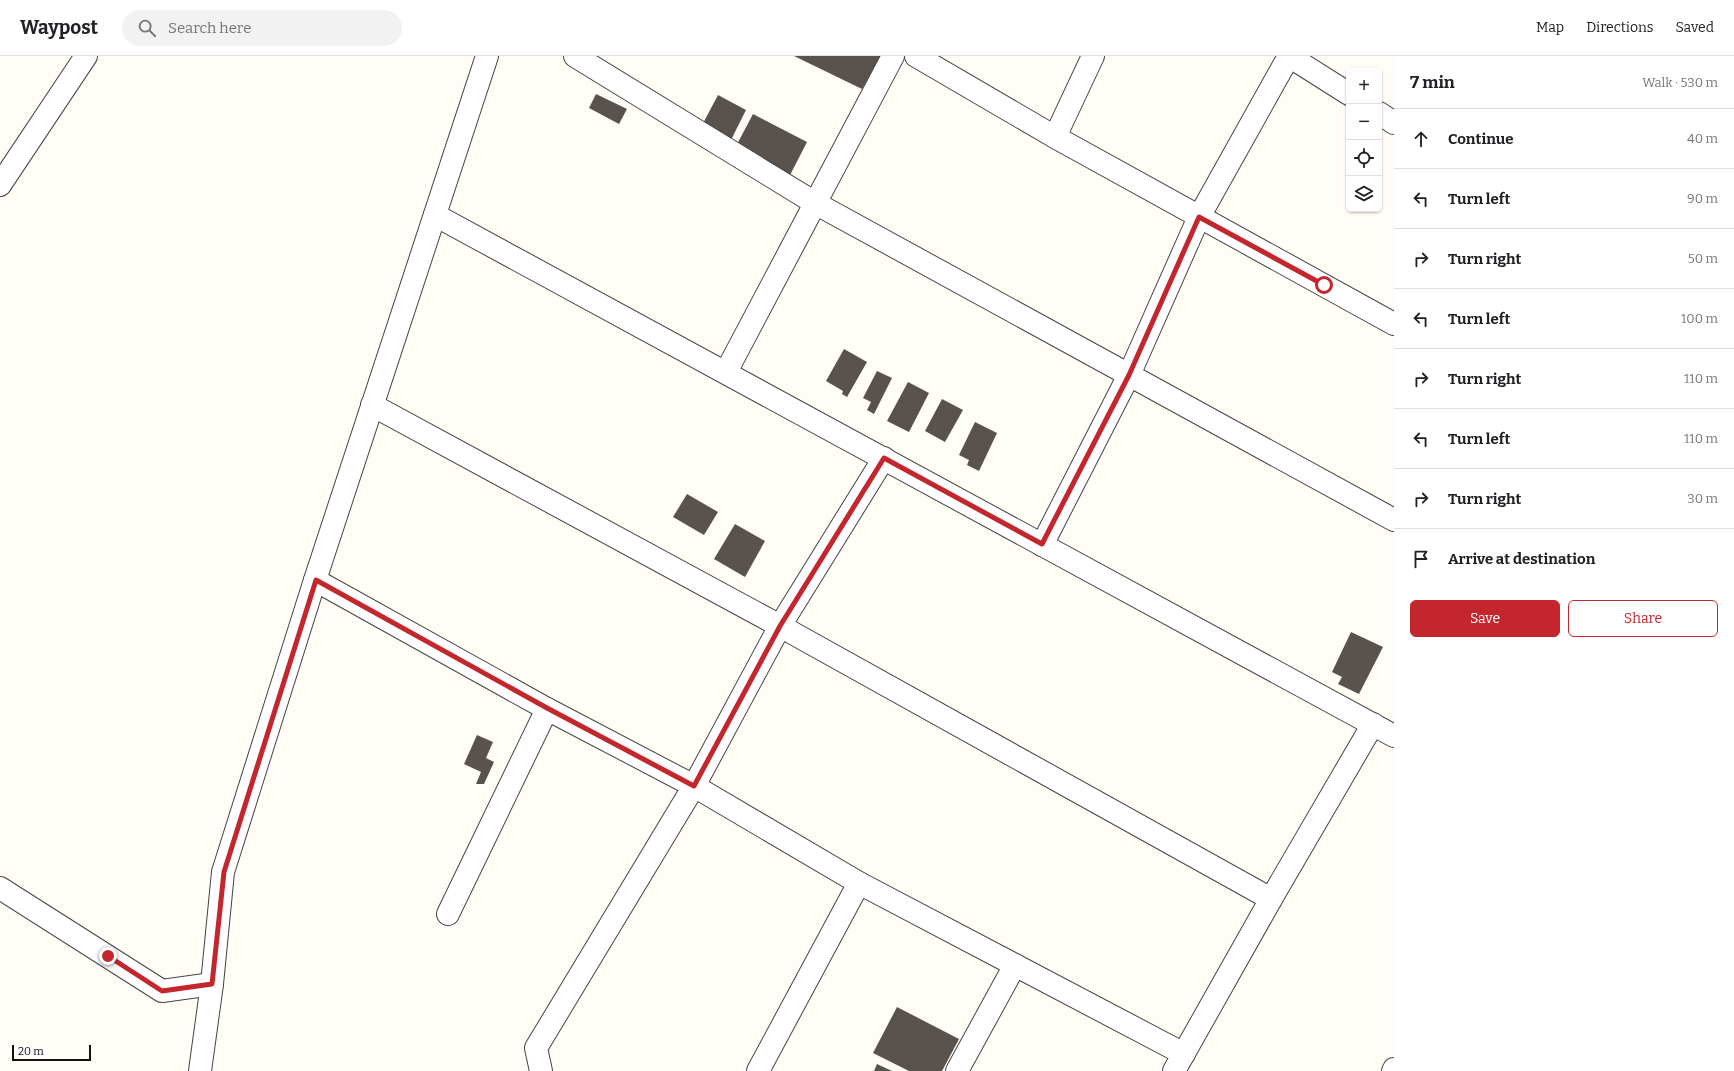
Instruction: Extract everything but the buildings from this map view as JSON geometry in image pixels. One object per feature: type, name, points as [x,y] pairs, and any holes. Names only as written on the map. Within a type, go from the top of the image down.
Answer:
[{"type":"street","points":[[0,184],[86,56]]},
{"type":"street","points":[[200,1071],[212,984],[224,872],[372,405],[487,56]]},
{"type":"street","points":[[576,56],[815,203],[1394,520]]},
{"type":"street","points":[[726,372],[893,56]]},
{"type":"street","points":[[916,56],[1054,137],[1394,324]]},
{"type":"street","points":[[1054,137],[1093,56]]},
{"type":"street","points":[[1042,544],[1129,375],[1199,217],[1289,56],[1346,92]]},
{"type":"street","points":[[1382,115],[1394,123]]},
{"type":"street","points":[[435,215],[1394,736]]},
{"type":"street","points":[[372,405],[780,626],[1271,899]]},
{"type":"street","points":[[540,1071],[536,1048],[694,786],[780,626],[884,458]]},
{"type":"street","points":[[316,580],[547,708],[694,786],[859,883],[1015,965],[1179,1062],[1271,899],[1373,724]]},
{"type":"street","points":[[448,914],[547,708]]},
{"type":"street","points":[[758,1071],[859,883]]},
{"type":"street","points":[[0,888],[162,991],[212,984]]},
{"type":"street","points":[[957,1071],[1015,965]]},
{"type":"route","points":[[108,956],[162,991],[212,984],[224,872],[316,580],[547,708],[694,786],[780,626],[884,458],[1042,544],[1129,375],[1199,217],[1324,285]]}]
